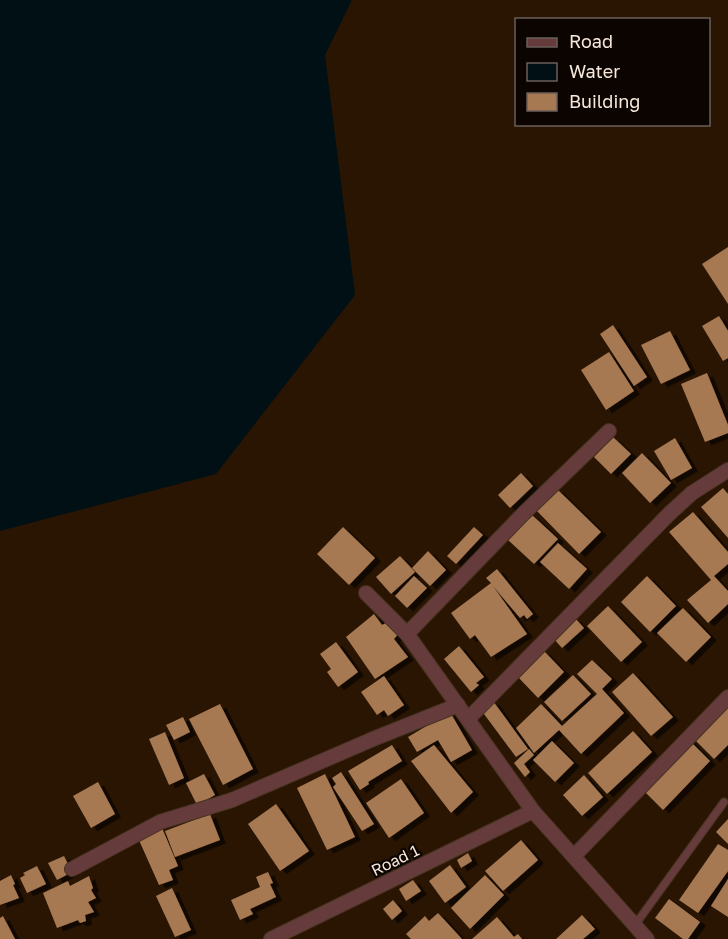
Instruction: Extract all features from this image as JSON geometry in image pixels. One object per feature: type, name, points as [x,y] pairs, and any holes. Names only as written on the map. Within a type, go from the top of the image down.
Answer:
[{"type":"street","points":[[407,634],[523,514],[609,431]]},
{"type":"street","points":[[469,718],[669,514],[692,493],[728,470]]},
{"type":"street","points":[[366,593],[407,634],[533,811],[647,939]]},
{"type":"street","points":[[574,856],[728,697]]},
{"type":"street","points":[[72,869],[160,822],[232,800],[458,705]]},
{"type":"street","name":"Road 1","points":[[271,939],[533,811]]},
{"type":"lane","points":[[635,925],[724,802]]},
{"type":"water","points":[[0,0],[352,0],[325,55],[355,295],[216,474],[0,531]]},
{"type":"building","points":[[728,247],[728,304],[702,264]]},
{"type":"building","points":[[719,316],[728,331],[728,358],[723,361],[702,326]]},
{"type":"building","points":[[613,325],[647,377],[634,386],[600,334]]},
{"type":"building","points":[[670,331],[690,370],[661,384],[641,345]]},
{"type":"building","points":[[609,352],[634,391],[606,410],[581,370]]},
{"type":"building","points":[[707,373],[728,425],[728,433],[705,442],[681,384]]},
{"type":"building","points":[[613,437],[631,454],[611,474],[594,457]]},
{"type":"building","points":[[675,438],[692,468],[671,480],[654,451]]},
{"type":"building","points":[[642,453],[671,483],[650,503],[622,473]]},
{"type":"building","points":[[521,473],[533,486],[510,508],[498,495]]},
{"type":"building","points":[[723,488],[728,494],[728,538],[701,507]]},
{"type":"building","points":[[557,489],[601,532],[579,554],[536,510]]},
{"type":"building","points":[[693,512],[728,552],[728,564],[714,576],[728,591],[728,604],[708,623],[687,600],[711,580],[669,532]]},
{"type":"building","points":[[532,515],[558,539],[534,564],[508,540]]},
{"type":"building","points":[[343,527],[375,558],[349,585],[317,554]]},
{"type":"building","points":[[474,527],[483,535],[456,564],[447,556]]},
{"type":"building","points":[[558,543],[587,569],[569,589],[540,562]]},
{"type":"building","points":[[428,551],[446,570],[430,586],[412,568]]},
{"type":"building","points":[[400,556],[415,572],[391,594],[376,577]]},
{"type":"building","points":[[497,569],[533,614],[527,619],[524,615],[520,618],[493,586],[527,634],[491,657],[475,635],[470,639],[451,613],[491,583],[486,578]]},
{"type":"building","points":[[414,576],[427,588],[407,608],[395,596]]},
{"type":"building","points":[[647,576],[676,606],[650,632],[621,602]]},
{"type":"building","points":[[608,606],[642,642],[621,662],[587,626]]},
{"type":"building","points":[[683,608],[711,637],[686,662],[657,633]]},
{"type":"building","points":[[374,614],[382,625],[386,623],[398,634],[394,639],[408,657],[375,679],[346,637]]},
{"type":"building","points":[[575,618],[584,628],[562,648],[553,638]]},
{"type":"building","points":[[336,642],[358,672],[338,687],[327,672],[331,669],[320,654]]},
{"type":"building","points":[[459,646],[484,677],[476,683],[479,685],[471,692],[444,659]]},
{"type":"building","points":[[544,651],[564,672],[538,698],[518,677]]},
{"type":"building","points":[[592,660],[612,679],[602,689],[624,713],[581,754],[559,730],[534,753],[516,728],[541,704],[562,726],[597,694],[577,674]]},
{"type":"building","points":[[633,673],[673,717],[651,736],[612,692]]},
{"type":"building","points":[[573,675],[591,694],[562,721],[544,702]]},
{"type":"building","points":[[384,676],[404,705],[388,716],[384,710],[377,715],[361,692]]},
{"type":"building","points":[[493,701],[528,749],[516,757],[481,710]]},
{"type":"building","points":[[220,704],[253,769],[223,785],[189,719]]},
{"type":"building","points":[[728,706],[728,745],[714,759],[696,741]]},
{"type":"building","points":[[450,712],[472,750],[451,762],[438,740],[417,752],[408,737]]},
{"type":"building","points":[[183,717],[190,732],[174,740],[166,725]]},
{"type":"building","points":[[633,731],[652,752],[607,794],[588,773]]},
{"type":"building","points":[[165,732],[184,778],[169,785],[149,739]]},
{"type":"building","points":[[688,739],[710,761],[663,810],[641,788]]},
{"type":"building","points":[[552,741],[574,763],[555,782],[533,760]]},
{"type":"building","points":[[392,745],[402,761],[368,782],[369,784],[360,790],[348,771]]},
{"type":"building","points":[[434,745],[473,792],[451,813],[411,761]]},
{"type":"building","points":[[529,749],[534,755],[524,764],[530,772],[525,777],[514,763]]},
{"type":"building","points":[[341,772],[374,824],[362,831],[333,787],[336,784],[332,778]]},
{"type":"building","points":[[204,774],[215,795],[197,805],[186,783]]},
{"type":"building","points":[[325,774],[355,837],[327,850],[297,788]]},
{"type":"building","points":[[584,775],[603,797],[582,816],[563,795]]},
{"type":"building","points":[[401,779],[424,813],[389,838],[366,803]]},
{"type":"building","points":[[98,782],[115,814],[91,828],[73,796]]},
{"type":"building","points":[[276,804],[309,851],[280,871],[248,824]]},
{"type":"building","points":[[210,814],[220,840],[175,857],[165,831]]},
{"type":"building","points":[[728,819],[728,844],[716,832]]},
{"type":"building","points":[[162,828],[178,866],[169,870],[173,880],[159,885],[138,838]]},
{"type":"building","points":[[521,840],[538,860],[503,891],[485,871]]},
{"type":"building","points":[[718,844],[728,850],[728,871],[698,913],[679,900]]},
{"type":"building","points":[[468,853],[472,861],[461,868],[457,860]]},
{"type":"building","points":[[64,856],[72,872],[57,880],[48,863]]},
{"type":"building","points":[[450,865],[466,887],[445,903],[429,881]]},
{"type":"building","points":[[37,866],[46,884],[27,893],[20,878],[25,875],[23,873]]},
{"type":"building","points":[[268,872],[276,897],[250,909],[253,914],[240,920],[231,900],[260,887],[256,877]]},
{"type":"building","points":[[11,875],[19,898],[0,905],[0,881]]},
{"type":"building","points":[[485,875],[504,895],[470,929],[451,908]]},
{"type":"building","points":[[89,876],[93,888],[91,890],[96,898],[88,902],[94,912],[85,915],[86,921],[80,923],[78,920],[57,928],[43,893],[68,881],[70,886]]},
{"type":"building","points":[[728,879],[728,917],[711,906]]},
{"type":"building","points":[[413,880],[421,891],[406,901],[399,889]]},
{"type":"building","points":[[172,888],[191,930],[175,937],[156,896]]},
{"type":"building","points":[[669,899],[700,922],[688,939],[683,939],[655,918]]},
{"type":"building","points":[[393,900],[402,911],[392,920],[383,909]]},
{"type":"building","points":[[438,913],[462,939],[411,939],[406,934],[425,916],[429,921]]},
{"type":"building","points":[[582,915],[595,929],[583,939],[556,939]]},
{"type":"building","points":[[3,916],[15,939],[0,939],[0,918]]},
{"type":"building","points":[[497,917],[514,937],[518,934],[522,939],[472,939]]}]
